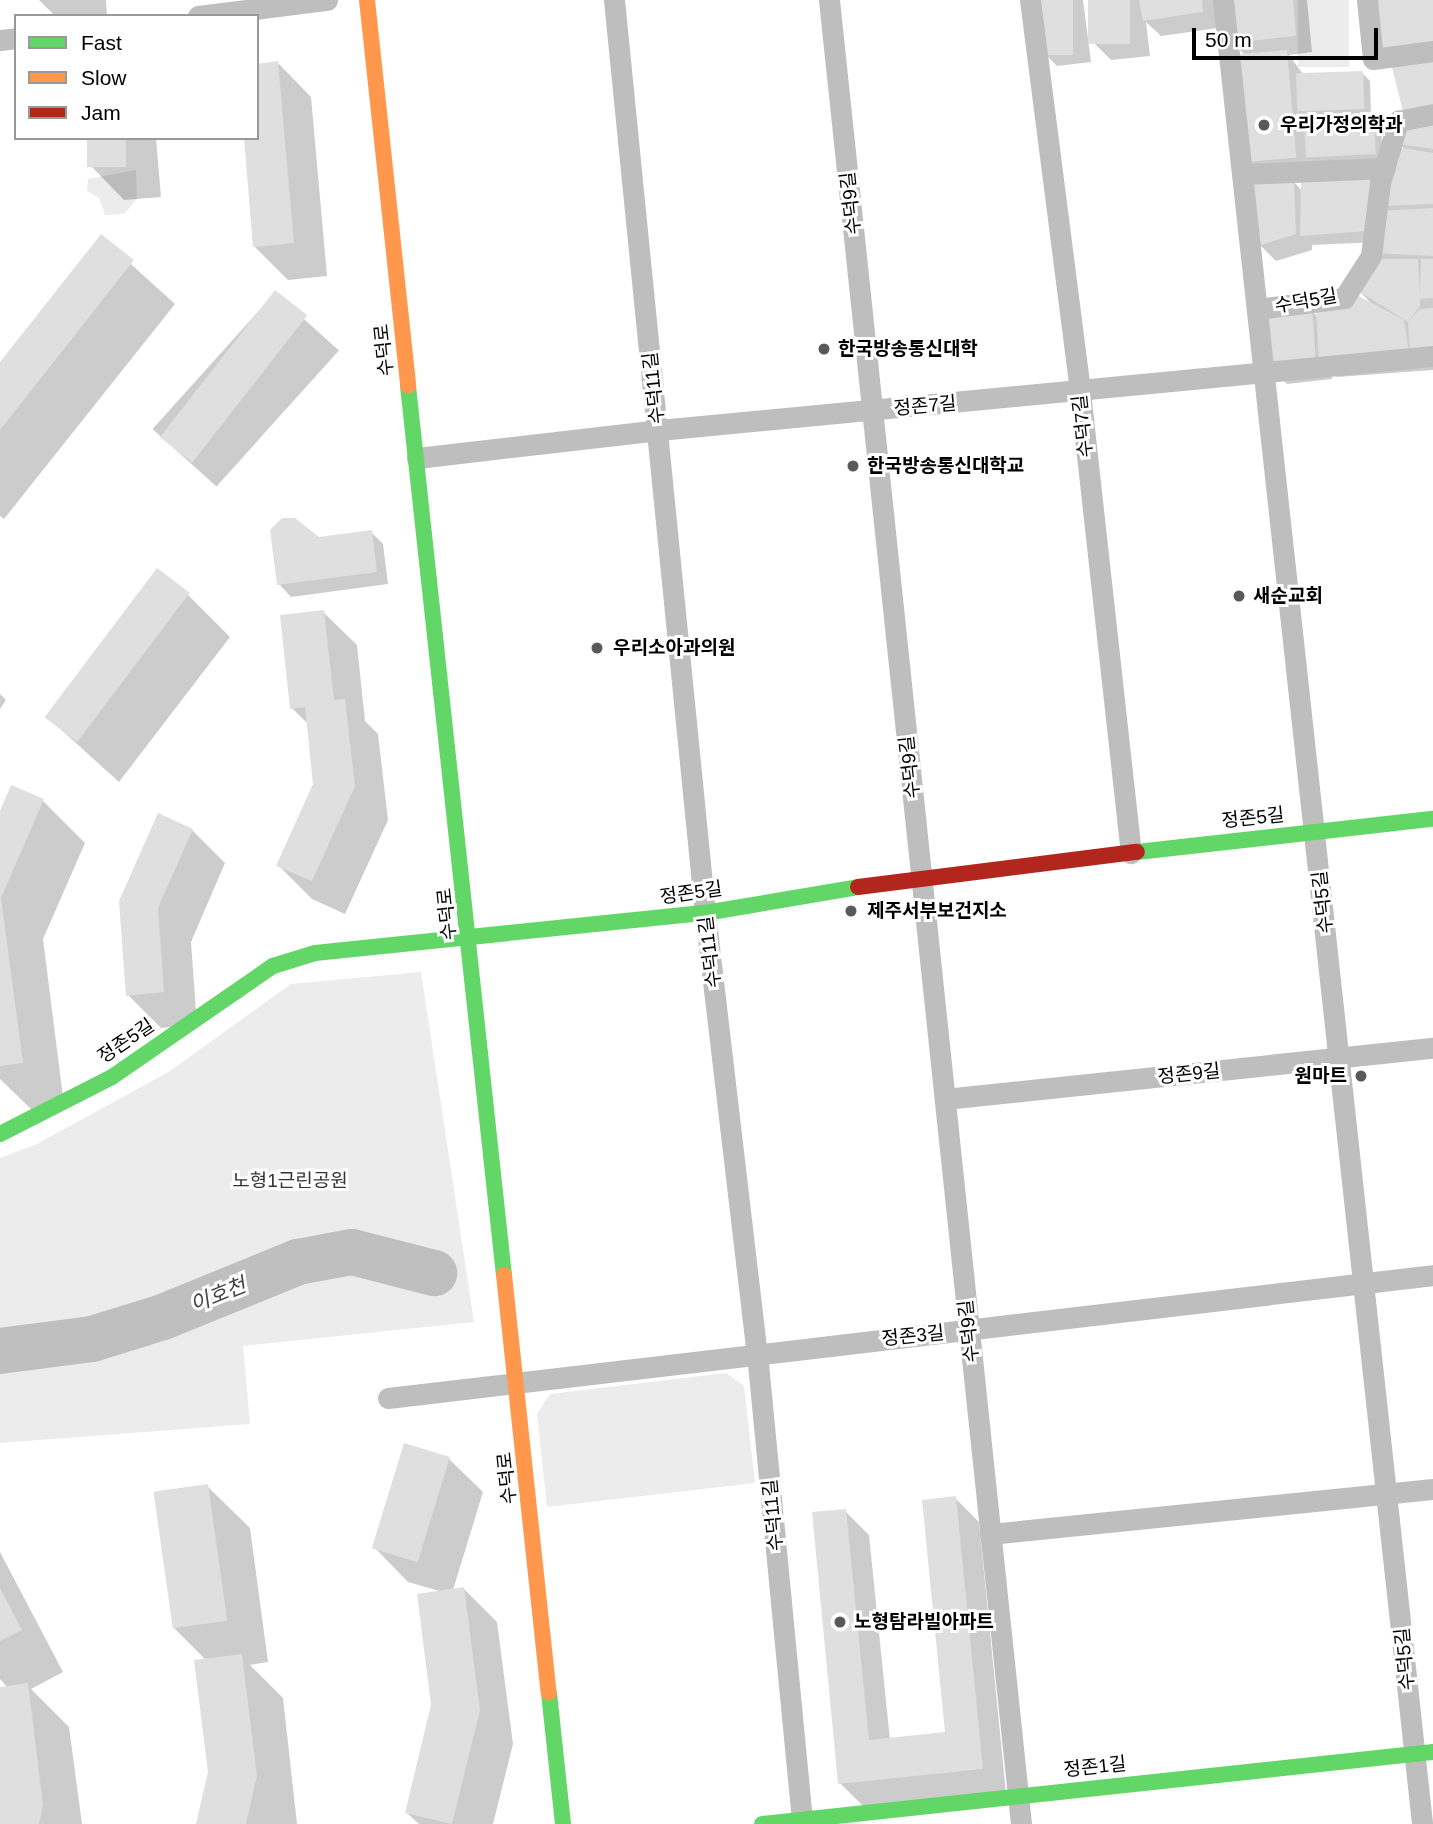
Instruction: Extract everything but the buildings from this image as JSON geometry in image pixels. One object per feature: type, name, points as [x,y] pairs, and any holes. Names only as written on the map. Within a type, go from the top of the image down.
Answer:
[{"type":"street","points":[[214,14],[327,0]]},
{"type":"street","name":"수덕로","points":[[367,0],[471,941],[563,1824]]},
{"type":"street","name":"수덕11길","points":[[614,0],[659,430],[705,913],[757,1353],[802,1820]]},
{"type":"street","name":"수덕9길","points":[[830,0],[1021,1824]]},
{"type":"street","name":"수덕7길","points":[[1030,0],[1080,392],[1130,853]]},
{"type":"street","name":"수덕5길","points":[[1223,0],[1389,1494],[1423,1753],[1422,1824]]},
{"type":"street","points":[[1367,0],[1373,59],[1433,51]]},
{"type":"street","name":"수덕5길","points":[[1258,309],[1344,298],[1371,256],[1385,168],[1398,121],[1433,114]]},
{"type":"street","points":[[1242,174],[1385,168]]},
{"type":"street","name":"정존7길","points":[[417,458],[659,430],[1080,392],[1433,356]]},
{"type":"street","name":"정존5길","points":[[0,1134],[112,1077],[273,966],[315,953],[471,941],[705,913],[921,876],[1433,819]]},
{"type":"street","name":"정존9길","points":[[945,1099],[1433,1048]]},
{"type":"street","name":"정존3길","points":[[388,1398],[1433,1275]]},
{"type":"street","points":[[990,1534],[1433,1489]]},
{"type":"street","name":"정존1길","points":[[762,1824],[1423,1753]]},
{"type":"green space","points":[[1298,0],[1349,0],[1349,67],[1298,67]]},
{"type":"green space","points":[[136,170],[137,199],[124,214],[105,215],[99,198],[87,191],[88,179]]},
{"type":"green space","name":"노형1근린공원","points":[[421,972],[474,1322],[243,1346],[250,1424],[0,1443],[0,1158],[37,1144],[170,1071],[291,984]]},
{"type":"green space","points":[[726,1373],[744,1386],[755,1483],[547,1507],[537,1414],[550,1394]]},
{"type":"waterway","name":"이호천","points":[[0,1351],[92,1339],[163,1317],[298,1262],[352,1252],[434,1273]]},
{"type":"traffic: fast","points":[[408,386],[504,1275]]},
{"type":"traffic: fast","points":[[1137,852],[1433,819]]},
{"type":"traffic: fast","points":[[0,1134],[112,1077],[273,966],[315,953],[705,913],[858,887]]},
{"type":"traffic: fast","points":[[549,1693],[563,1824]]},
{"type":"traffic: fast","points":[[762,1824],[1433,1752]]},
{"type":"traffic: slow","points":[[367,0],[408,386]]},
{"type":"traffic: slow","points":[[504,1275],[549,1693]]},
{"type":"traffic: jam","points":[[858,887],[1137,852]]},
{"type":"place","name":"우리가정의학과","points":[[1264,125]]},
{"type":"place","name":"한국방송통신대학","points":[[824,349]]},
{"type":"place","name":"한국방송통신대학교","points":[[853,466]]},
{"type":"place","name":"새순교회","points":[[1239,596]]},
{"type":"place","name":"우리소아과의원","points":[[597,648]]},
{"type":"place","name":"제주서부보건지소","points":[[851,911]]},
{"type":"place","name":"원마트","points":[[1361,1076]]},
{"type":"place","name":"노형탐라빌아파트","points":[[840,1622]]}]
